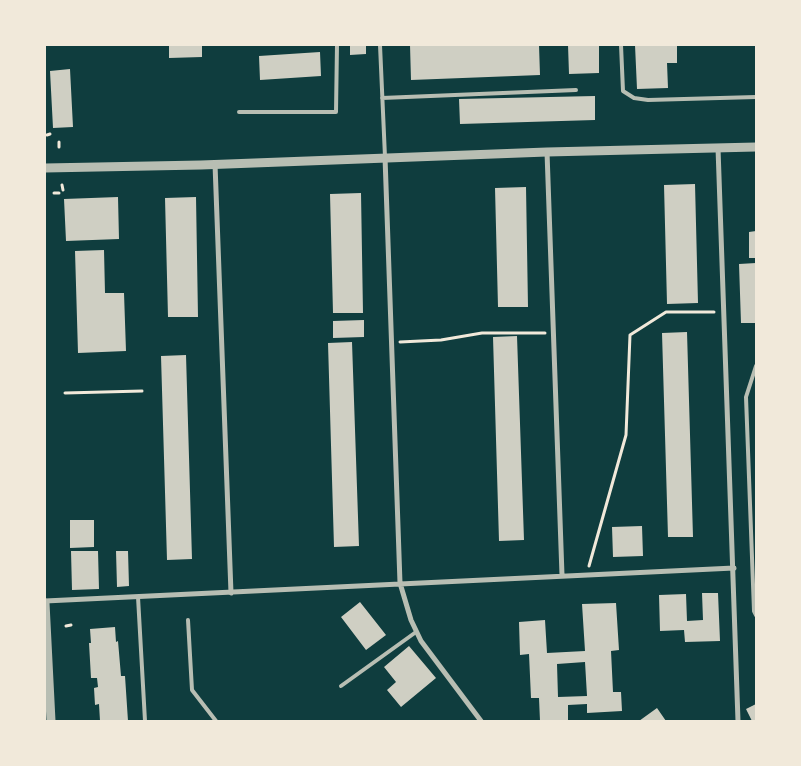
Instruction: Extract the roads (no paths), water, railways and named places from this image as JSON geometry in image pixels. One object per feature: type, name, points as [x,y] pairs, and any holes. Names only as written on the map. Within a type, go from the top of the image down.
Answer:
[{"type":"street","points":[[45,168],[756,147]]},
{"type":"street","points":[[718,148],[738,721]]},
{"type":"street","points":[[547,152],[555,333],[562,575]]},
{"type":"street","points":[[384,157],[400,583],[416,632],[434,660],[481,721]]},
{"type":"street","points":[[215,164],[231,593]]},
{"type":"street","points":[[51,721],[45,602],[734,568]]},
{"type":"lane","points":[[239,112],[336,112],[337,45]]},
{"type":"lane","points":[[380,45],[384,157]]},
{"type":"lane","points":[[621,45],[623,91],[634,98],[648,100],[756,97]]},
{"type":"lane","points":[[382,98],[576,90]]},
{"type":"lane","points":[[756,366],[746,397],[754,611],[756,615]]},
{"type":"lane","points":[[138,597],[145,721]]},
{"type":"lane","points":[[188,620],[192,690],[216,721]]},
{"type":"lane","points":[[341,686],[416,632]]}]
